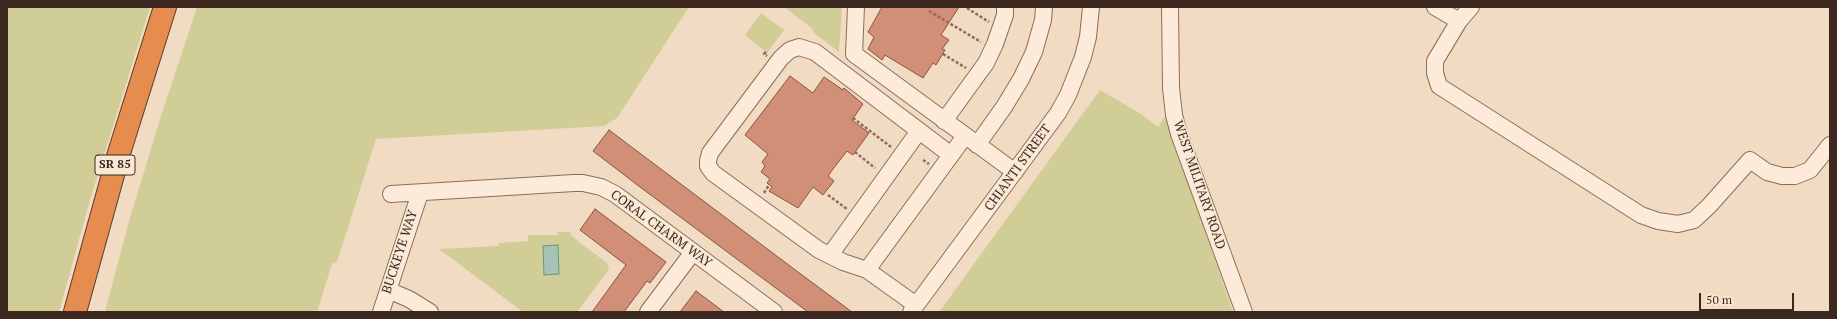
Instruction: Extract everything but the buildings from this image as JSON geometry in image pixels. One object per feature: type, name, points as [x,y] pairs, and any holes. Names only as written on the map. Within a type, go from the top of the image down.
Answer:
[{"type":"highway","name":"SR 85","points":[[75,312],[119,153],[165,7]]},
{"type":"street","points":[[856,7],[854,54],[1015,172]]},
{"type":"street","points":[[944,121],[986,63],[1005,16],[1005,7]]},
{"type":"street","points":[[867,270],[951,155],[971,141],[1004,107],[1021,79],[1034,52],[1043,20],[1044,7]]},
{"type":"street","name":"CHIANTI STREET","points":[[913,309],[1047,130],[1068,95],[1083,57],[1088,37],[1091,7]]},
{"type":"street","name":"WEST MILITARY ROAD","points":[[1170,7],[1171,88],[1174,115],[1179,134],[1244,312]]},
{"type":"street","points":[[1435,7],[1459,21]]},
{"type":"street","points":[[1470,7],[1459,21],[1436,61],[1435,73],[1439,86],[1641,215],[1658,221],[1678,224],[1694,220],[1709,206],[1750,160],[1767,172],[1782,176],[1795,176],[1810,170],[1830,145]]},
{"type":"street","points":[[913,309],[867,270],[819,250],[713,173],[708,166],[710,153],[781,58],[790,50],[799,47],[815,52],[951,155]]},
{"type":"street","points":[[830,255],[919,131]]},
{"type":"street","name":"CORAL CHARM WAY","points":[[391,194],[574,183],[592,184],[615,194],[774,312]]},
{"type":"street","name":"BUCKEYE WAY","points":[[381,312],[420,192]]},
{"type":"street","points":[[648,312],[693,252]]},
{"type":"street","points":[[388,290],[409,299],[430,312]]},
{"type":"path","points":[[967,8],[990,23]]},
{"type":"path","points":[[929,11],[983,44]]},
{"type":"path","points":[[943,54],[969,70]]},
{"type":"path","points":[[853,118],[895,149]]},
{"type":"path","points":[[855,152],[879,171]]},
{"type":"path","points":[[761,197],[770,185]]},
{"type":"path","points":[[828,195],[849,211]]},
{"type":"shaded area","points":[[7,7],[150,7],[90,200],[59,312],[7,312]]},
{"type":"shaded area","points":[[197,7],[689,7],[617,118],[604,126],[376,139],[337,262],[332,264],[317,312],[105,312],[129,221],[161,116]]},
{"type":"shaded area","points":[[784,7],[842,7],[839,52],[814,33],[813,29]]},
{"type":"shaded area","points":[[761,13],[784,30],[767,53],[745,35]]},
{"type":"shaded area","points":[[1100,90],[1141,114],[1158,127],[1166,115],[1233,312],[939,312]]},
{"type":"shaded area","points":[[558,232],[570,232],[571,235],[584,246],[606,262],[609,267],[608,271],[577,312],[523,312],[439,249],[499,246],[499,243],[528,241],[528,235],[558,235]]},
{"type":"shaded area","points":[[558,245],[559,274],[544,275],[543,246]]}]
